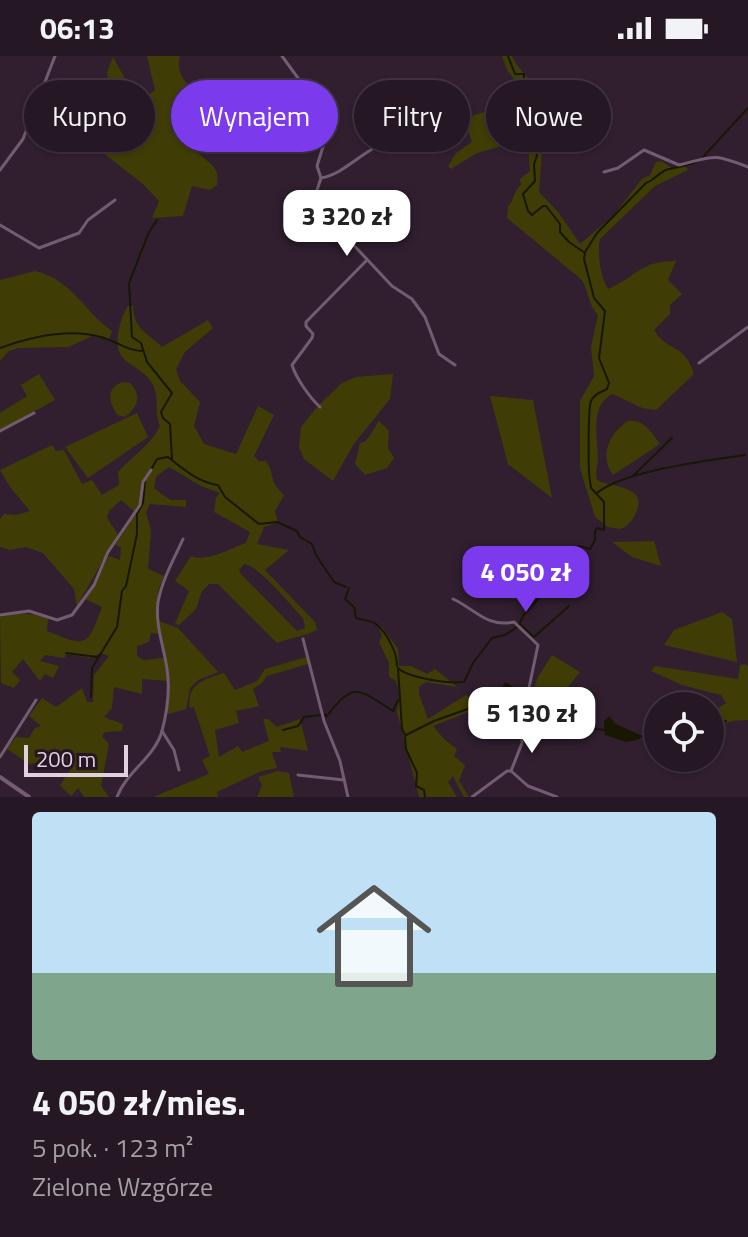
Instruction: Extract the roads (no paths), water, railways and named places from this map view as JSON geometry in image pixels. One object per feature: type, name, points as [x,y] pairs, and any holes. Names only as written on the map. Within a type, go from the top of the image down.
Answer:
[{"type":"street","points":[[0,170],[23,139],[55,56]]},
{"type":"street","points":[[282,56],[322,113],[325,140],[317,166],[321,178],[314,199],[316,214],[347,238],[392,286],[412,299],[430,328],[439,354],[455,365]]},
{"type":"street","points":[[604,172],[618,168],[644,150],[671,164],[721,156],[748,167]]},
{"type":"street","points":[[321,178],[335,174],[368,152]]},
{"type":"street","points":[[0,225],[39,248],[79,233],[88,220],[115,200]]},
{"type":"street","points":[[320,407],[307,395],[306,386],[292,365],[312,338],[306,322],[367,260]]},
{"type":"street","points":[[699,363],[748,327]]},
{"type":"street","points":[[0,431],[34,413]]},
{"type":"street","points":[[0,615],[29,611],[57,620],[74,613],[94,585],[108,552],[140,505],[143,482],[151,470]]},
{"type":"street","points":[[117,797],[162,731],[169,681],[158,627],[158,604],[165,578],[183,539]]},
{"type":"street","points":[[453,599],[481,617],[501,624],[514,622],[535,640],[538,654],[522,721],[522,743],[511,771]]},
{"type":"street","points":[[303,639],[348,797]]},
{"type":"street","points":[[0,757],[36,700]]},
{"type":"street","points":[[162,731],[174,750],[179,770]]},
{"type":"street","points":[[472,797],[511,771]]},
{"type":"street","points":[[511,771],[528,786],[557,797]]},
{"type":"street","points":[[298,775],[344,780]]},
{"type":"street","points":[[0,777],[29,797]]},
{"type":"waterway","points":[[508,56],[515,74],[524,74],[524,83],[531,91],[522,104],[527,109],[537,156],[535,181],[523,194],[528,211],[532,215],[546,206],[560,224],[560,232],[585,253],[594,298],[605,311],[599,358],[609,383],[607,389],[591,401],[589,427],[591,488],[604,502],[604,530],[597,528],[590,549],[579,546],[569,549],[558,576],[523,616],[519,625]]},
{"type":"waterway","points":[[703,157],[748,108]]},
{"type":"waterway","points":[[585,252],[597,233],[646,183],[666,170],[696,162]]},
{"type":"waterway","points":[[157,220],[149,232],[129,283],[132,337],[141,343],[147,362],[172,393],[161,412],[170,424],[172,459]]},
{"type":"waterway","points":[[0,348],[37,337],[76,333],[101,337],[143,351]]},
{"type":"waterway","points":[[633,476],[672,438]]},
{"type":"waterway","points":[[597,493],[647,472],[745,455]]},
{"type":"waterway","points":[[152,468],[157,459],[168,457],[185,471],[218,485],[225,497],[259,524],[277,522],[297,531],[300,537],[312,544],[334,582],[346,587]]},
{"type":"waterway","points":[[91,697],[92,668],[117,627],[145,482]]},
{"type":"waterway","points":[[349,588],[345,599],[354,607],[356,618],[380,628],[393,649],[397,666]]},
{"type":"waterway","points":[[520,624],[534,637],[569,606]]},
{"type":"waterway","points":[[425,797],[424,790],[416,786],[417,773],[406,749],[398,668],[429,680],[464,682],[473,663],[492,638],[505,635],[517,627]]},
{"type":"waterway","points":[[66,653],[97,657]]},
{"type":"waterway","points":[[325,714],[326,717],[351,693],[364,693],[393,711],[398,700]]},
{"type":"waterway","points":[[406,735],[434,721],[490,701],[496,702]]},
{"type":"waterway","points":[[283,730],[298,726],[304,717],[321,715]]},
{"type":"waterway","points":[[556,725],[570,727]]},
{"type":"waterway","points":[[588,728],[605,730]]},
{"type":"waterway","points":[[639,736],[644,736]]}]
